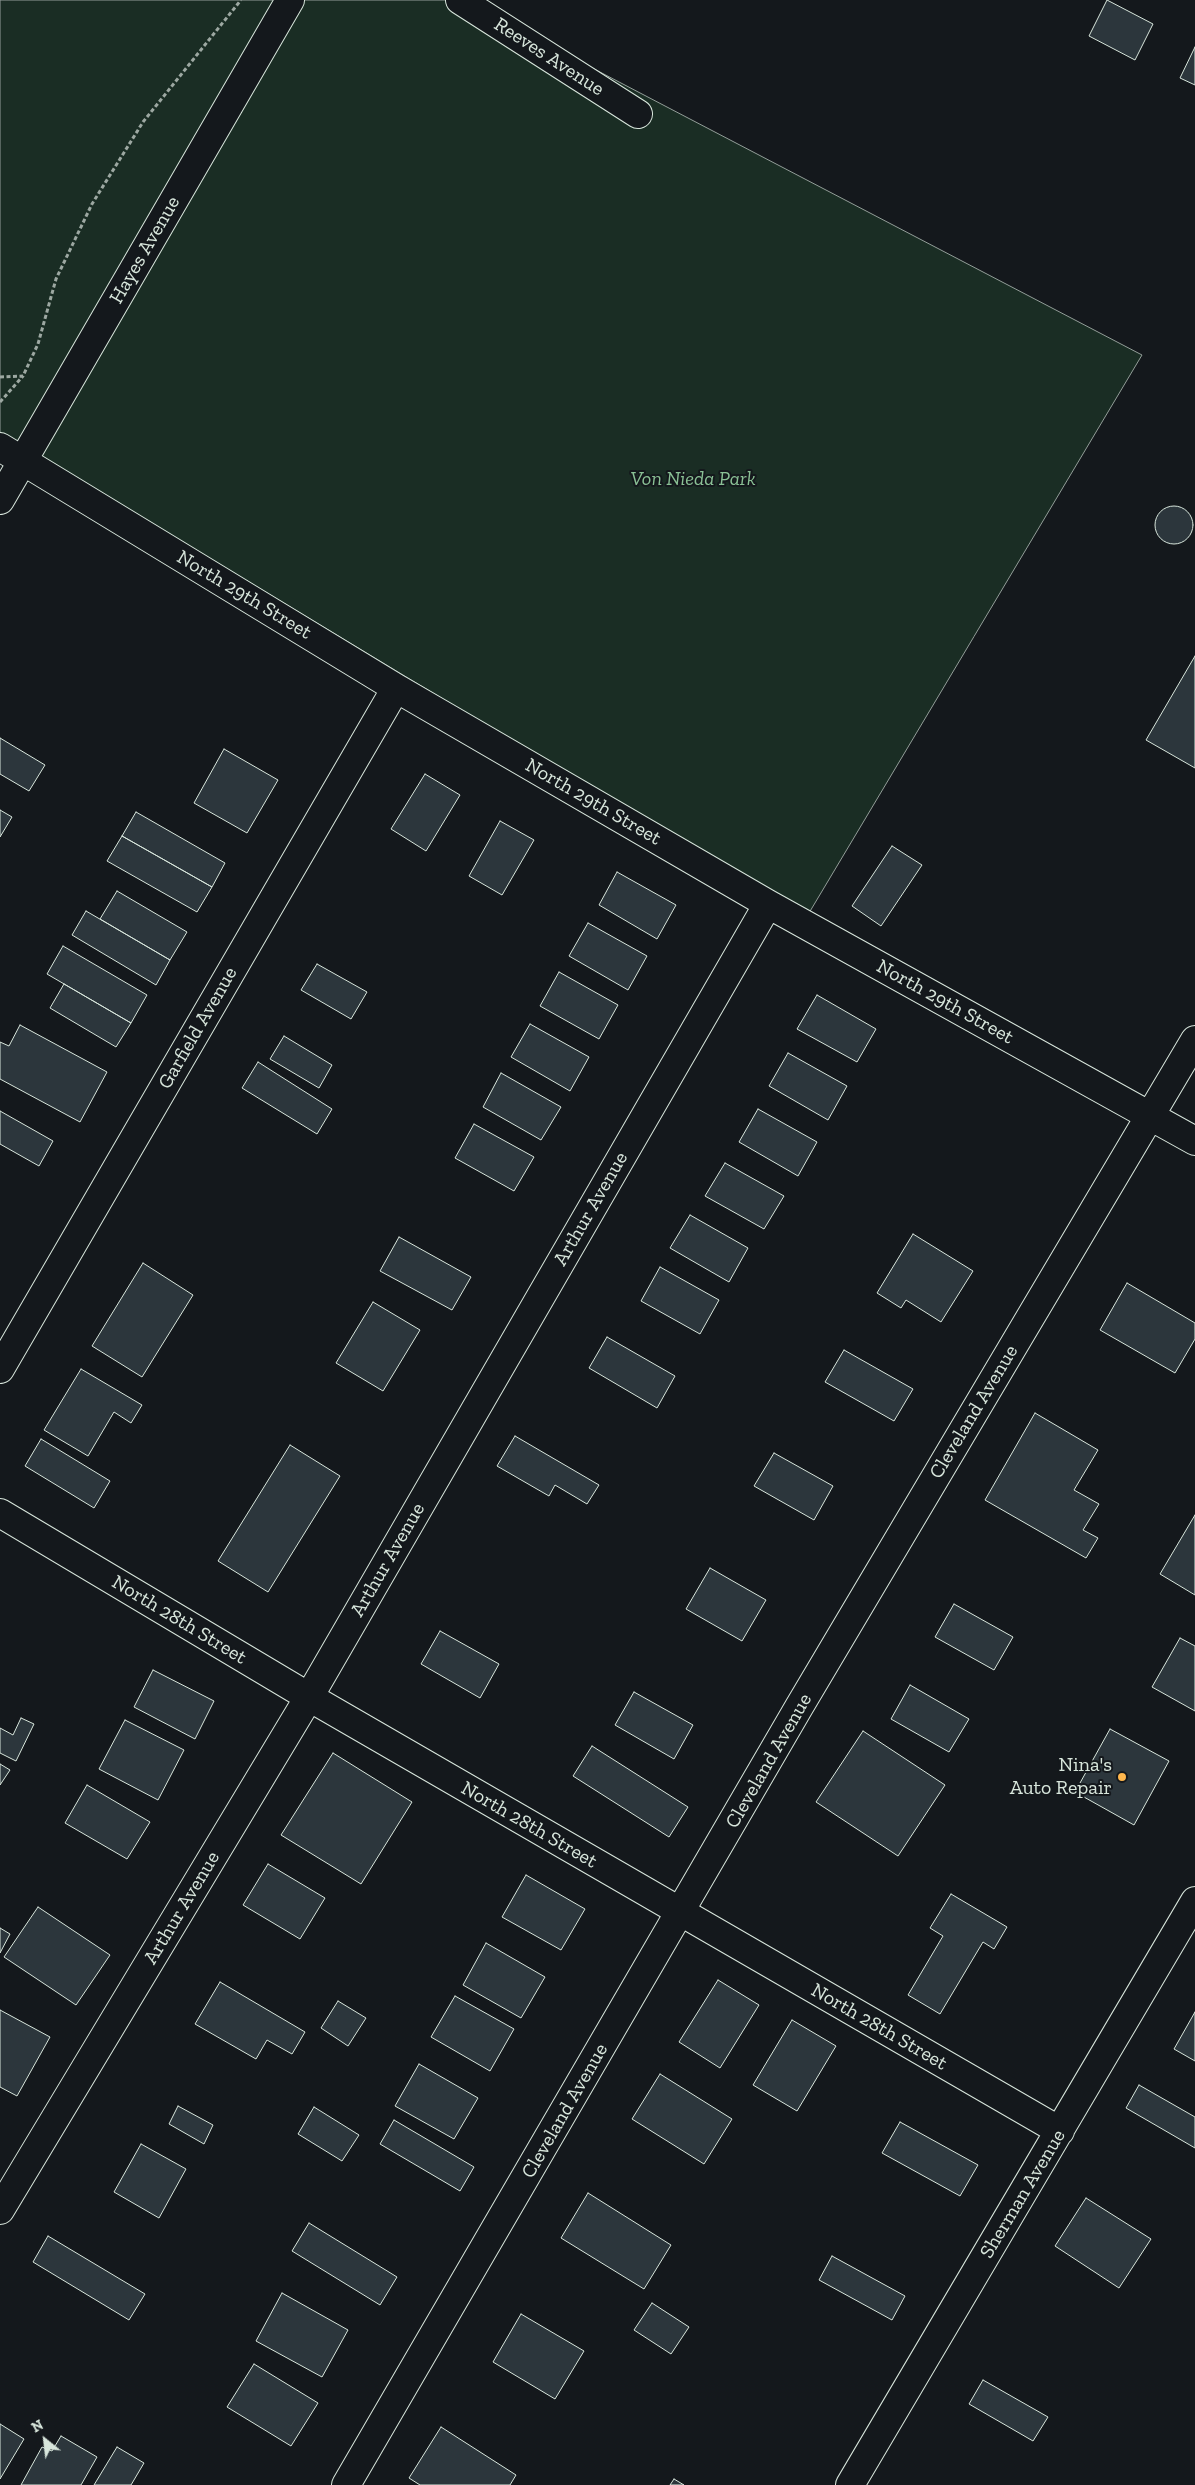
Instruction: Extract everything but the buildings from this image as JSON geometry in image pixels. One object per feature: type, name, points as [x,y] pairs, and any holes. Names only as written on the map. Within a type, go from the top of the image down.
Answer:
[{"type":"street","name":"Hayes Avenue","points":[[0,500],[290,0]]},
{"type":"street","name":"Reeves Avenue","points":[[460,0],[638,114]]},
{"type":"street","name":"North 29th Street","points":[[0,447],[396,688],[768,904],[1195,1141]]},
{"type":"street","name":"Garfield Avenue","points":[[0,1369],[396,688]]},
{"type":"street","name":"Arthur Avenue","points":[[0,2210],[309,1697],[768,904]]},
{"type":"street","name":"Cleveland Avenue","points":[[346,2485],[810,1690],[1195,1040]]},
{"type":"street","name":"North 28th Street","points":[[0,1513],[309,1697],[1060,2131]]},
{"type":"street","name":"Sherman Avenue","points":[[850,2485],[1195,1901]]},
{"type":"path","points":[[0,402],[23,376],[38,344],[56,279],[92,204],[143,122],[241,0]]},
{"type":"path","points":[[0,377],[23,376]]},
{"type":"green space","name":"Von Nieda Park","points":[[0,0],[462,0],[1142,355],[806,918],[0,432]]},
{"type":"place","name":"Nina's Auto Repair","points":[[1122,1777]]}]
